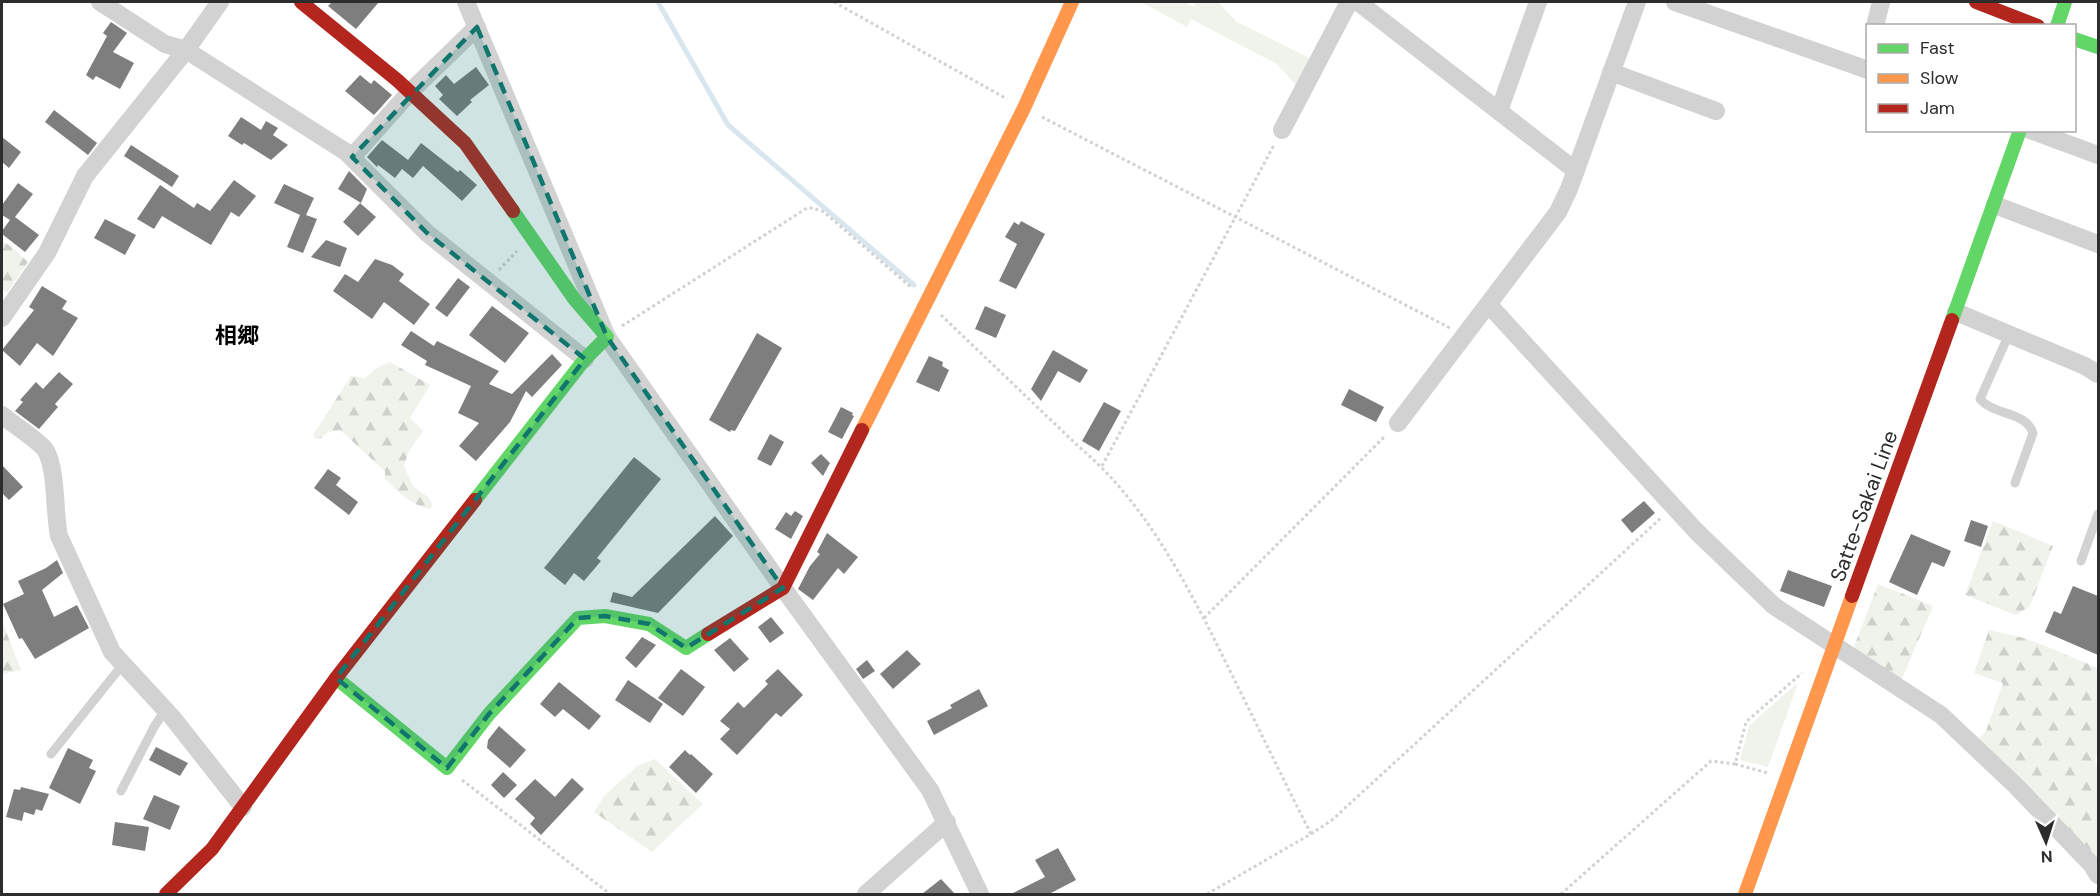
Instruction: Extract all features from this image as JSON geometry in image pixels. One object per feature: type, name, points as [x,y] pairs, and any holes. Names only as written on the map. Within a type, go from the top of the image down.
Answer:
[{"type":"street","points":[[100,2],[165,44],[186,50],[346,152],[427,233],[585,359]]},
{"type":"street","points":[[2,314],[47,253],[86,176],[186,50],[220,2]]},
{"type":"street","points":[[301,2],[410,92],[465,142],[575,300],[607,337],[783,588],[930,790],[980,894]]},
{"type":"street","points":[[466,2],[607,337]]},
{"type":"street","points":[[336,678],[447,768],[489,714],[578,618],[605,616],[649,624],[686,648],[783,588],[1024,108],[1072,2]]},
{"type":"street","points":[[1282,130],[1348,2]]},
{"type":"street","points":[[1358,2],[1576,171]]},
{"type":"street","points":[[1499,111],[1538,2]]},
{"type":"street","points":[[1398,423],[1558,213],[1576,171],[1636,2]]},
{"type":"street","points":[[1675,2],[1866,67]]},
{"type":"street","points":[[1876,24],[1881,2]]},
{"type":"street","points":[[1976,2],[2033,24]]},
{"type":"street","points":[[2058,24],[2066,2]]},
{"type":"street","points":[[351,157],[410,92],[477,27]]},
{"type":"street","points":[[2076,40],[2098,47]]},
{"type":"street","points":[[1611,72],[1716,111]]},
{"type":"street","name":"Satte-Sakai Line","points":[[1745,894],[1995,206],[2019,132]]},
{"type":"street","points":[[2036,132],[2098,154]]},
{"type":"street","points":[[1995,206],[2098,244]]},
{"type":"street","points":[[1489,305],[1696,531],[1774,606],[1941,715],[2016,786],[2092,865],[2098,875]]},
{"type":"street","points":[[1956,312],[2085,366],[2098,374]]},
{"type":"street","points":[[166,894],[212,849],[336,678],[585,359],[607,337]]},
{"type":"street","points":[[2,415],[46,449],[51,464],[59,536],[112,652],[165,710],[243,807]]},
{"type":"street","points":[[866,894],[947,822]]},
{"type":"lane","points":[[2009,334],[1980,399],[1985,405],[2025,421],[2031,426],[2033,434],[2015,483]]},
{"type":"lane","points":[[2081,561],[2098,514]]},
{"type":"lane","points":[[51,754],[123,664]]},
{"type":"lane","points":[[121,791],[165,710]]},
{"type":"path","points":[[834,2],[1024,108],[1466,336]]},
{"type":"path","points":[[1102,466],[1282,130]]},
{"type":"path","points":[[607,337],[807,207],[824,212],[926,301],[1078,446],[1102,466],[1150,526],[1204,618],[1311,834]]},
{"type":"path","points":[[1204,618],[1398,423]]},
{"type":"path","points":[[1207,894],[1332,820],[1675,506]]},
{"type":"path","points":[[1735,764],[1746,722],[1809,668]]},
{"type":"path","points":[[1561,894],[1711,761],[1735,764],[1787,779]]},
{"type":"path","points":[[447,768],[610,894]]},
{"type":"highlighted area","points":[[477,27],[607,337],[783,588],[686,648],[649,624],[605,616],[578,618],[489,714],[447,768],[336,678],[585,359],[427,233],[352,157]]},
{"type":"green space","points":[[1141,2],[1184,2],[1194,7],[1196,2],[1218,2],[1237,22],[1313,60],[1298,88],[1277,64],[1191,19],[1187,27]]},
{"type":"green space","points":[[2,241],[28,262],[7,293],[2,289]]},
{"type":"green space","points":[[390,362],[430,385],[410,418],[423,431],[408,453],[404,466],[413,486],[429,498],[433,506],[430,509],[410,501],[400,493],[385,479],[385,471],[340,430],[328,432],[320,439],[315,439],[313,435],[351,376],[365,378],[380,366]]},
{"type":"green space","points":[[1993,521],[2053,546],[2030,606],[2016,615],[1965,595]]},
{"type":"green space","points":[[1878,584],[1933,606],[1900,683],[1852,652]]},
{"type":"green space","points":[[2,621],[21,670],[2,674]]},
{"type":"green space","points":[[1989,630],[2028,639],[2098,668],[2098,747],[2095,764],[2098,767],[2098,861],[1979,739],[1986,731],[2003,683],[1974,673]]},
{"type":"green space","points":[[1795,685],[1797,686],[1768,767],[1740,760],[1749,726]]},
{"type":"green space","points":[[655,759],[703,804],[652,852],[594,812],[604,796],[637,766]]},
{"type":"building","points":[[332,2],[379,2],[356,29],[328,6]]},
{"type":"building","points":[[111,22],[127,33],[113,52],[134,63],[120,89],[96,76],[93,80],[86,75],[107,36],[103,33]]},
{"type":"building","points":[[476,67],[489,85],[470,100],[472,102],[457,116],[439,99],[443,95],[435,86],[446,75],[454,84]]},
{"type":"building","points":[[360,75],[371,84],[374,80],[392,95],[374,115],[345,91]]},
{"type":"building","points":[[54,110],[97,143],[88,155],[45,122]]},
{"type":"building","points":[[241,117],[261,130],[266,121],[278,128],[273,135],[288,145],[271,160],[244,143],[242,145],[228,136]]},
{"type":"building","points":[[2,137],[21,152],[9,168],[2,162]]},
{"type":"building","points":[[382,140],[408,160],[421,143],[458,172],[460,170],[477,185],[462,201],[423,166],[413,178],[402,169],[395,178],[378,165],[377,167],[367,157]]},
{"type":"building","points":[[131,145],[179,176],[172,187],[124,156]]},
{"type":"building","points":[[349,171],[367,189],[361,203],[338,189]]},
{"type":"building","points":[[234,180],[256,196],[239,217],[231,212],[211,245],[162,216],[154,229],[137,219],[160,185],[194,208],[197,203],[210,211]]},
{"type":"building","points":[[18,183],[33,194],[15,217],[39,235],[25,252],[2,234],[10,220],[2,215],[2,205]]},
{"type":"building","points":[[284,184],[314,198],[306,215],[317,219],[303,253],[287,247],[300,215],[274,203]]},
{"type":"building","points":[[360,203],[376,217],[358,236],[343,222]]},
{"type":"building","points":[[105,219],[136,235],[125,255],[94,238]]},
{"type":"building","points":[[1021,221],[1045,234],[1016,289],[999,281],[1017,244],[1005,237],[1014,222],[1019,225]]},
{"type":"building","points":[[326,240],[347,248],[340,267],[311,257]]},
{"type":"building","points":[[375,259],[392,265],[404,274],[399,281],[430,304],[414,325],[384,302],[372,319],[333,291],[345,274],[358,282]]},
{"type":"building","points":[[458,278],[470,287],[447,317],[435,308]]},
{"type":"building","points":[[42,286],[67,301],[62,309],[78,318],[53,356],[37,343],[20,366],[2,350],[34,310],[29,307]]},
{"type":"building","points":[[492,306],[529,333],[505,363],[469,335]]},
{"type":"building","points":[[985,306],[1006,315],[996,338],[975,329]]},
{"type":"building","points":[[411,331],[434,346],[437,341],[499,371],[489,384],[512,394],[552,354],[562,365],[532,397],[526,391],[510,422],[476,461],[459,446],[479,423],[458,413],[471,386],[425,365],[427,361],[401,345]]},
{"type":"building","points":[[757,333],[782,348],[735,431],[730,432],[709,420]]},
{"type":"building","points":[[1053,350],[1088,370],[1080,383],[1058,371],[1041,401],[1031,389]]},
{"type":"building","points":[[929,356],[943,362],[942,366],[949,370],[939,392],[916,382]]},
{"type":"building","points":[[59,372],[73,384],[55,404],[58,407],[39,429],[15,411],[23,402],[20,400],[36,382],[43,389]]},
{"type":"building","points":[[1349,389],[1384,407],[1376,422],[1341,405]]},
{"type":"building","points":[[1104,402],[1121,411],[1099,451],[1082,441]]},
{"type":"building","points":[[841,407],[853,413],[854,416],[842,439],[828,432]]},
{"type":"building","points":[[770,434],[784,442],[771,466],[757,459]]},
{"type":"building","points":[[821,454],[830,463],[823,476],[811,463]]},
{"type":"building","points":[[634,457],[661,479],[597,558],[601,561],[584,581],[574,573],[565,585],[544,568]]},
{"type":"building","points":[[2,465],[23,487],[9,500],[2,493]]},
{"type":"building","points":[[328,469],[341,478],[336,485],[358,502],[349,515],[314,488]]},
{"type":"building","points":[[1644,501],[1655,513],[1632,533],[1621,520]]},
{"type":"building","points":[[795,511],[803,516],[791,539],[775,529],[786,512],[791,516]]},
{"type":"building","points":[[715,516],[733,536],[658,613],[610,602],[613,592],[632,597]]},
{"type":"building","points":[[1971,520],[1988,526],[1981,547],[1964,541]]},
{"type":"building","points":[[827,533],[858,557],[844,574],[838,568],[813,600],[798,589],[810,566],[820,554],[817,552]]},
{"type":"building","points":[[1911,534],[1951,551],[1944,567],[1932,562],[1917,595],[1889,582]]},
{"type":"building","points":[[57,560],[63,573],[42,590],[54,617],[77,605],[89,628],[35,659],[22,638],[19,639],[3,604],[24,594],[18,581],[46,568]]},
{"type":"building","points":[[1788,570],[1832,586],[1824,607],[1780,591]]},
{"type":"building","points":[[2073,586],[2098,596],[2098,655],[2045,632],[2054,611],[2061,614]]},
{"type":"building","points":[[771,617],[784,633],[770,643],[758,627]]},
{"type":"building","points":[[642,637],[656,645],[636,668],[625,658]]},
{"type":"building","points":[[730,638],[749,659],[734,672],[714,650]]},
{"type":"building","points":[[907,650],[921,664],[893,689],[880,674]]},
{"type":"building","points":[[867,660],[875,671],[863,679],[856,669]]},
{"type":"building","points":[[681,669],[705,687],[683,716],[658,698]]},
{"type":"building","points":[[778,669],[803,695],[781,717],[776,713],[737,755],[720,739],[730,729],[720,721],[738,702],[744,708],[768,684],[765,681]]},
{"type":"building","points":[[628,680],[663,704],[650,723],[615,700]]},
{"type":"building","points":[[559,682],[601,716],[589,730],[563,709],[555,717],[540,704]]},
{"type":"building","points":[[979,689],[988,706],[934,735],[927,721],[952,708],[950,705]]},
{"type":"building","points":[[499,726],[526,750],[510,768],[487,748],[488,740]]},
{"type":"building","points":[[156,747],[188,763],[180,776],[149,760]]},
{"type":"building","points":[[68,748],[93,760],[89,768],[96,771],[80,804],[49,788]]},
{"type":"building","points":[[685,750],[713,774],[696,793],[669,767]]},
{"type":"building","points":[[503,772],[517,785],[504,798],[491,785]]},
{"type":"building","points":[[572,778],[584,789],[541,835],[530,824],[535,818],[515,799],[535,779],[555,797]]},
{"type":"building","points":[[21,787],[49,794],[42,811],[36,809],[34,815],[24,812],[22,821],[6,817],[14,789],[20,790]]},
{"type":"building","points":[[154,795],[180,806],[170,830],[143,819]]},
{"type":"building","points":[[115,822],[149,827],[145,851],[112,845]]},
{"type":"building","points":[[1058,848],[1076,880],[1049,894],[1011,894],[1045,877],[1035,860]]},
{"type":"building","points":[[941,879],[955,894],[922,894]]},
{"type":"waterway","points":[[658,2],[728,125],[914,285]]},
{"type":"traffic: fast","points":[[2058,24],[2065,2]]},
{"type":"traffic: fast","points":[[2076,40],[2098,47]]},
{"type":"traffic: fast","points":[[1952,320],[2019,132]]},
{"type":"traffic: fast","points":[[475,500],[585,359],[607,337],[575,300],[513,211]]},
{"type":"traffic: fast","points":[[336,678],[447,768],[489,714],[578,618],[605,616],[649,624],[686,648],[708,634]]},
{"type":"traffic: slow","points":[[862,430],[1024,108],[1072,2]]},
{"type":"traffic: slow","points":[[1745,894],[1852,596]]},
{"type":"traffic: jam","points":[[301,2],[397,80],[465,143],[513,211]]},
{"type":"traffic: jam","points":[[1976,2],[2033,24]]},
{"type":"traffic: jam","points":[[1852,596],[1952,320]]},
{"type":"traffic: jam","points":[[708,634],[783,588],[862,430]]},
{"type":"traffic: jam","points":[[166,894],[212,849],[336,678],[475,500]]},
{"type":"district","name":"相郷","points":[[237,335]]}]
